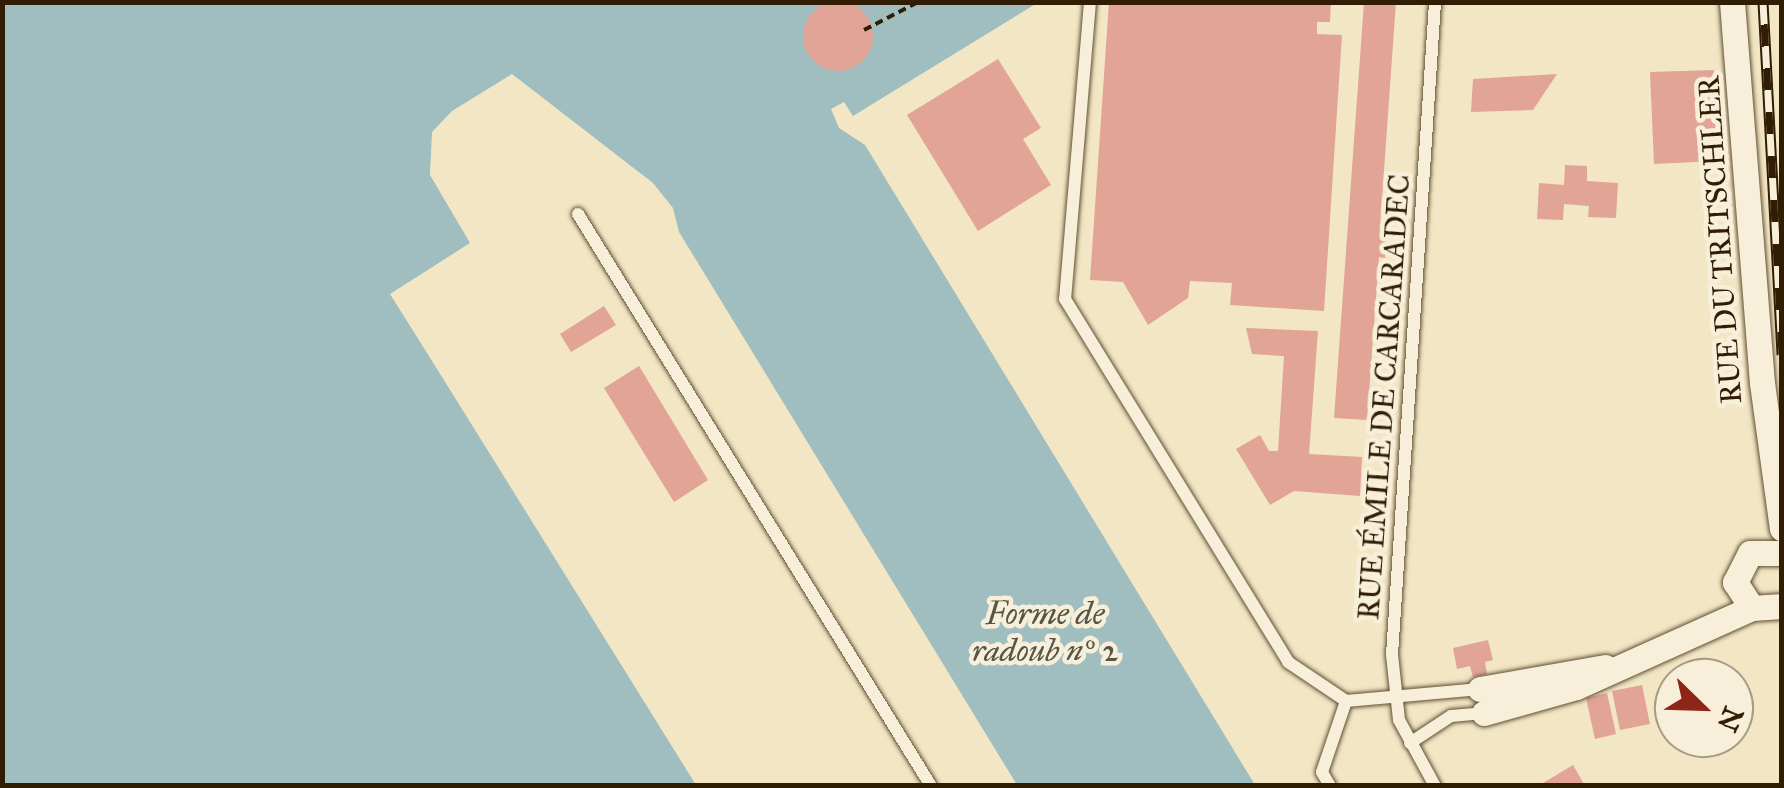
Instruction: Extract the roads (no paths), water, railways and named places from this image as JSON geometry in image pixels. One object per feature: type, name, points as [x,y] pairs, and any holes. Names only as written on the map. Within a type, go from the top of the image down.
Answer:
[{"type":"street","name":"RUE DU TRITSCHLER","points":[[1732,2],[1773,473],[1782,529]]},
{"type":"street","name":"RUE DU TRITSCHLER","points":[[1701,628],[1735,582],[1764,524],[1773,473]]},
{"type":"street","points":[[1750,553],[1782,553]]},
{"type":"street","points":[[1735,582],[1772,610]]},
{"type":"street","points":[[1482,701],[1615,668],[1701,628],[1772,610]]},
{"type":"lane","points":[[1090,2],[1065,299],[1288,662],[1346,701],[1482,701]]},
{"type":"lane","name":"RUE ÉMILE DE CARCARADEC","points":[[1435,2],[1392,656],[1394,701],[1410,743],[1435,786]]},
{"type":"lane","points":[[578,214],[931,786]]},
{"type":"lane","points":[[1330,786],[1322,772],[1346,701]]},
{"type":"lane","points":[[1410,743],[1482,701]]},
{"type":"water","name":"Forme de radoub nº 2","points":[[2,3],[1037,3],[853,116],[844,102],[831,109],[839,128],[865,145],[1255,785],[1017,785],[679,232],[673,208],[653,183],[512,74],[452,111],[432,132],[430,175],[470,243],[391,295],[696,785],[3,785]]},
{"type":"railway","points":[[1763,2],[1782,354]]}]
